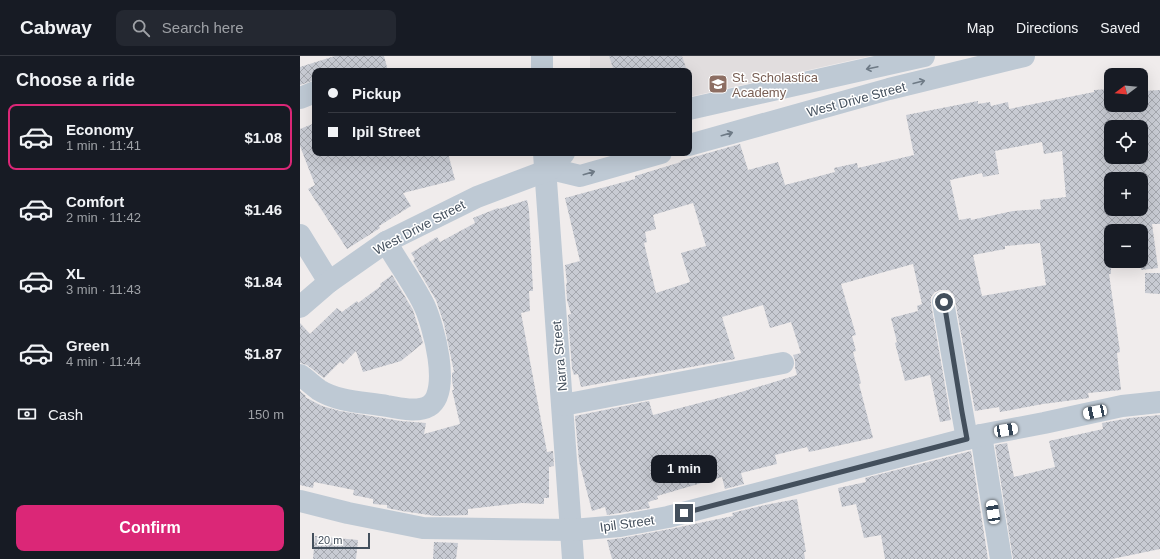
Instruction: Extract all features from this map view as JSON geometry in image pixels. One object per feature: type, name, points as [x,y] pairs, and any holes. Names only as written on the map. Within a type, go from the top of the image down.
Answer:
[{"type":"street","points":[[542,56],[542,68]]},
{"type":"street","name":"West Drive Street","points":[[692,108],[924,56]]},
{"type":"street","name":"West Drive Street","points":[[692,144],[889,89],[1024,56]]},
{"type":"street","points":[[300,98],[312,93]]},
{"type":"street","points":[[550,162],[580,176],[650,156]]},
{"type":"street","name":"West Drive Street","points":[[300,308],[329,282],[386,242],[550,162]]},
{"type":"street","name":"Narra Street","points":[[550,162],[573,559]]},
{"type":"street","points":[[300,235],[329,282]]},
{"type":"street","points":[[300,374],[329,395],[341,398],[407,409],[420,409],[429,405],[437,397],[440,385],[440,367],[430,320],[424,305],[386,242]]},
{"type":"street","points":[[944,302],[962,412],[974,437],[1001,559]]},
{"type":"street","points":[[563,405],[783,363]]},
{"type":"street","name":"Ipil Street","points":[[300,501],[348,513],[423,528],[572,530],[620,526],[668,517],[974,437],[1122,406],[1160,402]]},
{"type":"shaded area","name":"St. Scholastica Academy","points":[[590,56],[871,56],[692,96],[692,68],[590,68]]},
{"type":"building","points":[[335,56],[384,56],[387,68],[312,68],[312,81],[300,85],[300,67]]},
{"type":"building","points":[[609,56],[682,56],[686,68],[613,68]]},
{"type":"building","points":[[1104,89],[1104,112],[1148,112],[1148,91],[1160,90],[1160,224],[1152,224],[1158,268],[1141,270],[1141,268],[1148,268],[1148,224],[1104,224],[1104,268],[1111,268],[1111,274],[1109,274],[1120,352],[1117,353],[1121,390],[1088,393],[1089,398],[1043,404],[1000,412],[999,407],[975,411],[955,300],[953,294],[948,290],[940,290],[935,292],[931,297],[931,304],[951,420],[940,422],[930,375],[905,381],[895,343],[897,342],[891,318],[918,311],[917,306],[922,304],[913,264],[841,284],[856,335],[852,336],[856,351],[853,352],[861,383],[859,384],[873,438],[809,452],[807,447],[775,455],[777,464],[741,473],[744,484],[725,489],[722,477],[657,496],[658,499],[648,502],[650,508],[607,515],[605,507],[592,511],[579,461],[575,416],[649,401],[653,415],[738,393],[797,375],[793,355],[801,353],[791,322],[770,328],[763,305],[722,317],[735,359],[581,387],[578,374],[574,375],[572,369],[568,315],[571,314],[567,300],[565,265],[580,261],[565,198],[635,179],[635,176],[681,162],[680,161],[740,144],[748,170],[778,162],[785,185],[835,172],[834,168],[857,163],[858,168],[914,155],[906,115],[978,101],[978,104],[990,102],[991,106],[1008,102],[1009,109],[1094,92],[1094,90]],"holes":[[[1042,142],[1044,154],[1062,151],[1066,197],[1040,200],[1041,209],[1013,211],[971,220],[971,218],[959,220],[950,180],[982,173],[983,177],[999,174],[995,151]],[[693,203],[706,246],[681,253],[690,282],[656,293],[644,243],[647,242],[645,232],[656,229],[653,215]],[[1040,243],[1046,285],[982,296],[973,255],[1005,249],[1005,246]]]},
{"type":"building","points":[[312,124],[312,156],[449,156],[455,180],[403,193],[411,206],[379,226],[380,228],[347,249],[308,189],[315,185],[300,146],[300,129]]},
{"type":"building","points":[[527,200],[529,210],[533,291],[529,291],[530,311],[521,313],[547,452],[553,451],[554,466],[549,467],[549,498],[544,498],[544,504],[522,503],[468,509],[468,515],[436,516],[387,508],[387,505],[373,504],[373,499],[353,495],[354,490],[314,482],[313,488],[300,485],[300,391],[306,396],[305,397],[322,406],[340,411],[401,421],[426,423],[424,434],[460,424],[452,390],[454,390],[452,373],[454,372],[444,324],[436,300],[413,261],[415,259],[411,253],[437,237],[440,242],[475,223],[473,218],[498,208],[499,209]]},
{"type":"building","points":[[1145,273],[1160,273],[1160,294],[1145,293]]},
{"type":"building","points":[[392,275],[413,310],[423,343],[401,361],[363,372],[356,351],[343,364],[340,362],[324,378],[307,365],[300,363],[300,323],[310,334],[337,308],[342,312],[357,301],[358,303],[381,286],[380,284]]},
{"type":"building","points":[[1160,415],[1160,549],[1112,559],[1013,559],[995,445],[1007,443],[1014,477],[1055,467],[1049,441],[1103,429],[1102,423]]},
{"type":"building","points":[[971,451],[988,559],[885,559],[881,535],[864,538],[856,504],[842,507],[838,488],[866,482],[865,478]]},
{"type":"building","points":[[797,499],[806,552],[804,552],[805,559],[612,559],[607,540],[733,516],[732,513]]},
{"type":"building","points":[[315,536],[358,540],[356,559],[313,559]]},
{"type":"building","points":[[434,542],[458,543],[456,559],[433,559]]},
{"type":"place","name":"St. Scholastica Academy","points":[[718,84]]},
{"type":"route","points":[[684,513],[967,439],[944,302]]}]
